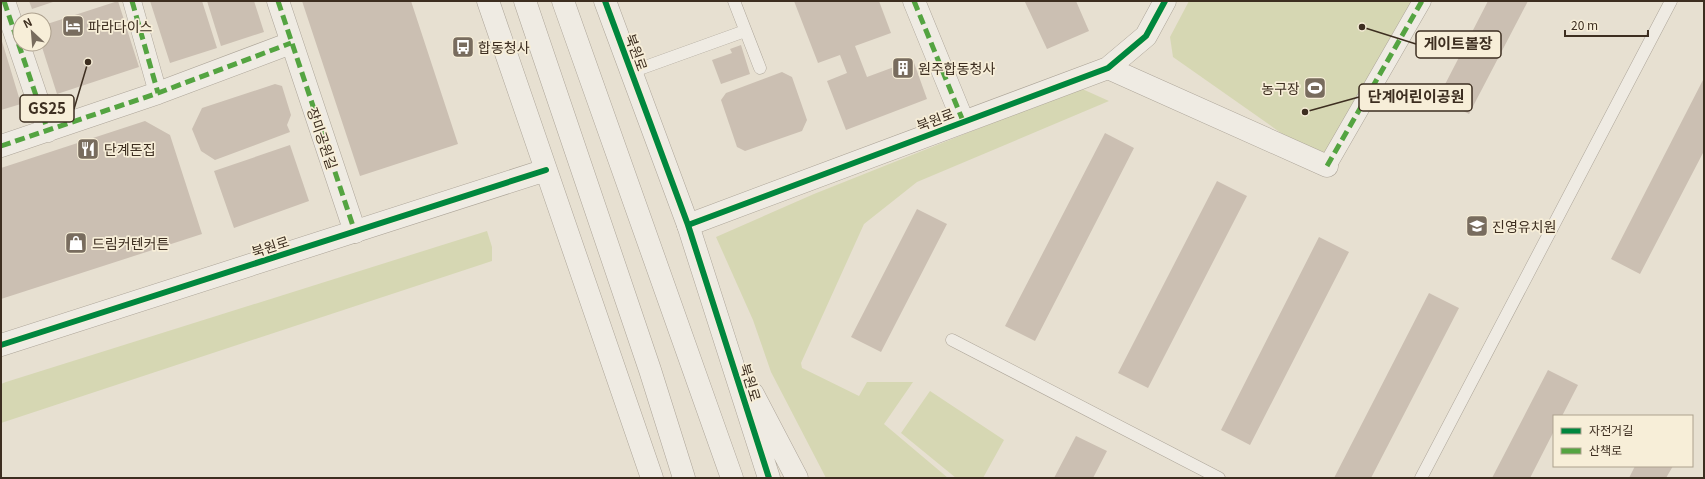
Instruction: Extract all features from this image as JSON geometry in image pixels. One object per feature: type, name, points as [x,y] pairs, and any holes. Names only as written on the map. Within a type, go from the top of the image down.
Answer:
[{"type":"street","points":[[4,1],[48,131]]},
{"type":"street","points":[[132,1],[158,93]]},
{"type":"street","name":"장미공원길","points":[[278,1],[354,232]]},
{"type":"street","points":[[488,1],[652,478]]},
{"type":"street","points":[[525,1],[684,478]]},
{"type":"street","points":[[563,1],[732,478]]},
{"type":"street","name":"북원로","points":[[605,1],[688,225],[769,478]]},
{"type":"street","points":[[914,1],[963,122]]},
{"type":"street","name":"북원로","points":[[688,225],[1108,68],[1146,36],[1165,1]]},
{"type":"street","points":[[1108,68],[1327,166],[1422,1]]},
{"type":"street","points":[[1,146],[158,93],[291,43]]},
{"type":"street","name":"북원로","points":[[1,345],[546,170]]},
{"type":"street","points":[[726,342],[797,478]]},
{"type":"lane","points":[[734,1],[760,68]]},
{"type":"lane","points":[[1421,478],[1671,1]]},
{"type":"lane","points":[[631,72],[745,31]]},
{"type":"lane","points":[[952,340],[1219,478]]},
{"type":"green space","points":[[1189,1],[1423,1],[1328,166],[1173,57],[1170,37]]},
{"type":"green space","points":[[1080,88],[1109,101],[917,182],[864,224],[801,363],[802,368],[859,396],[867,382],[913,382],[884,424],[948,478],[826,478],[771,372],[753,320],[716,237],[814,194]]},
{"type":"green space","points":[[487,231],[492,247],[492,261],[1,423],[1,384],[6,382]]},
{"type":"green space","points":[[930,391],[1004,440],[983,478],[956,478],[901,433]]},
{"type":"building","points":[[29,1],[56,1],[32,9]]},
{"type":"building","points":[[118,1],[139,67],[57,94],[44,52],[52,52],[52,22]]},
{"type":"building","points":[[150,1],[202,1],[217,48],[170,63]]},
{"type":"building","points":[[207,1],[254,1],[264,32],[221,46]]},
{"type":"building","points":[[302,1],[411,1],[458,144],[360,176]]},
{"type":"building","name":"원주합동청사","points":[[794,1],[879,1],[891,33],[855,46],[867,77],[913,60],[927,99],[846,130],[827,81],[847,73],[840,55],[818,63]]},
{"type":"building","points":[[1076,1],[1089,31],[1047,49],[1025,2]]},
{"type":"building","points":[[1488,1],[1528,1],[1469,114],[1438,98]]},
{"type":"building","points":[[1,38],[21,104],[1,110]]},
{"type":"building","points":[[741,45],[750,74],[721,84],[712,60],[732,53],[730,49]]},
{"type":"building","points":[[782,72],[792,77],[807,120],[802,131],[745,151],[737,147],[721,100],[726,93]]},
{"type":"building","points":[[1704,78],[1704,151],[1640,274],[1611,259]]},
{"type":"building","points":[[275,84],[282,86],[291,115],[287,125],[290,132],[215,160],[201,151],[192,129],[202,108]]},
{"type":"building","points":[[145,121],[170,135],[202,234],[1,299],[1,168]]},
{"type":"building","points":[[1105,133],[1134,148],[1035,341],[1005,326]]},
{"type":"building","points":[[290,145],[309,201],[234,228],[214,171]]},
{"type":"building","points":[[1217,181],[1247,196],[1148,388],[1118,373]]},
{"type":"building","points":[[917,209],[947,224],[881,352],[851,337]]},
{"type":"building","points":[[1319,237],[1349,252],[1250,445],[1221,430]]},
{"type":"building","points":[[1429,293],[1459,308],[1371,478],[1334,478]]},
{"type":"building","points":[[1548,370],[1578,385],[1563,415],[1553,415],[1553,433],[1530,478],[1492,478]]},
{"type":"building","points":[[1076,436],[1107,451],[1093,478],[1054,478]]},
{"type":"building","points":[[1634,467],[1672,467],[1666,478],[1629,478]]},
{"type":"marked path","points":[[4,1],[48,131]]},
{"type":"marked path","points":[[132,1],[158,93]]},
{"type":"marked path","points":[[278,1],[355,232]]},
{"type":"marked path","points":[[914,1],[963,121]]},
{"type":"marked path","points":[[1327,166],[1422,1]]},
{"type":"marked path","points":[[1,146],[158,93],[291,43]]},
{"type":"cycle path","points":[[605,1],[688,225],[769,478]]},
{"type":"cycle path","points":[[688,225],[1108,68],[1146,36],[1165,1]]},
{"type":"cycle path","points":[[1,345],[546,170]]},
{"type":"place","name":"파라다이스","points":[[73,26]]},
{"type":"place","name":"게이트볼장","points":[[1362,27]]},
{"type":"place","name":"합동청사","points":[[463,47]]},
{"type":"place","name":"GS25","points":[[88,62]]},
{"type":"place","name":"원주합동청사","points":[[903,68]]},
{"type":"place","name":"농구장","points":[[1315,88]]},
{"type":"place","name":"단계어린이공원","points":[[1305,112]]},
{"type":"place","name":"단계돈집","points":[[88,149]]},
{"type":"place","name":"진영유치원","points":[[1477,226]]},
{"type":"place","name":"드림커텐커튼","points":[[76,243]]}]
